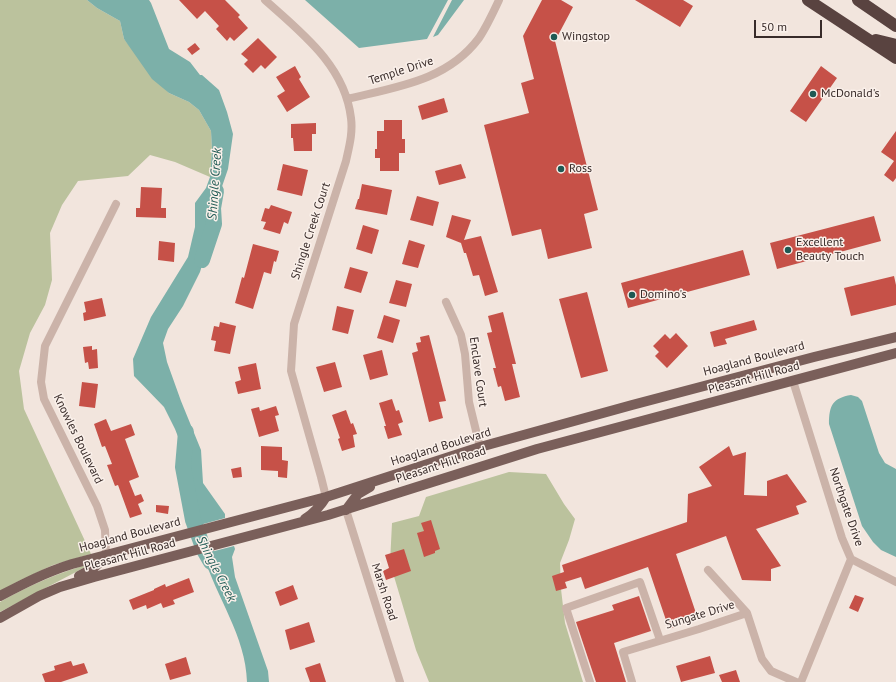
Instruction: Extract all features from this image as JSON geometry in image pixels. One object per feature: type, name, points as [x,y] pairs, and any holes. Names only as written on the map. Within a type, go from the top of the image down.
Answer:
[{"type":"highway","points":[[808,0],[896,58]]},
{"type":"highway","points":[[858,0],[896,26]]},
{"type":"highway","points":[[865,37],[896,45]]},
{"type":"main road","name":"Hoagland Boulevard","points":[[0,596],[22,584],[55,570],[106,555],[326,497],[480,447],[632,405],[896,337]]},
{"type":"main road","name":"Pleasant Hill Road","points":[[0,618],[60,587],[346,510],[537,449],[896,353]]},
{"type":"main road","points":[[788,364],[793,381]]},
{"type":"main road","points":[[346,510],[358,494],[383,479]]},
{"type":"main road","points":[[300,523],[316,511],[326,497]]},
{"type":"main road","points":[[40,596],[93,569],[106,555]]},
{"type":"street","name":"Shingle Creek Court","points":[[265,0],[314,44],[333,70],[347,99],[351,119],[351,137],[346,161],[295,317],[291,371],[326,497]]},
{"type":"street","name":"Temple Drive","points":[[347,99],[412,83],[444,70],[467,51],[479,38],[490,21],[499,0]]},
{"type":"street","name":"Knowles Boulevard","points":[[106,555],[106,538],[100,514],[44,399],[41,382],[45,346],[116,204]]},
{"type":"street","name":"Enclave Court","points":[[446,302],[461,336],[465,354],[470,402],[480,447]]},
{"type":"street","name":"Northgate Drive","points":[[793,381],[842,538],[851,559],[802,682]]},
{"type":"street","name":"Marsh Road","points":[[346,510],[400,682]]},
{"type":"street","points":[[851,559],[896,582]]},
{"type":"street","name":"Sungate Drive","points":[[708,570],[747,613],[762,659],[771,671],[796,682]]},
{"type":"street","name":"Sungate Drive","points":[[590,682],[566,608],[640,582],[660,640]]},
{"type":"street","name":"Sungate Drive","points":[[632,682],[623,652],[747,613]]},
{"type":"green space","points":[[0,0],[87,0],[97,8],[120,21],[124,39],[169,93],[189,102],[199,110],[211,131],[212,150],[210,177],[175,162],[150,155],[128,176],[78,181],[62,205],[50,233],[52,280],[45,305],[30,333],[19,371],[24,409],[91,554],[53,565],[0,591]]},
{"type":"green space","points":[[509,472],[546,474],[575,519],[560,563],[561,589],[565,623],[583,682],[429,682],[416,650],[390,563],[392,523],[419,516],[426,497]]},
{"type":"green space","points":[[93,563],[0,612],[0,602],[11,596],[57,575]]},
{"type":"water","points":[[87,0],[149,0],[169,49],[190,62],[200,75],[202,75],[219,90],[233,134],[228,169],[214,210],[209,242],[200,272],[183,306],[168,329],[163,343],[167,362],[201,450],[203,483],[225,514],[225,518],[196,526],[193,489],[184,452],[164,407],[134,376],[133,359],[151,317],[188,257],[195,227],[195,203],[206,188],[210,177],[212,150],[211,131],[199,110],[189,102],[169,93],[152,79],[124,39],[120,21],[97,8]]},
{"type":"water","points":[[305,0],[448,0],[427,39],[359,48]]},
{"type":"water","points":[[452,0],[464,0],[438,35],[433,37]]},
{"type":"water","points":[[851,395],[858,397],[862,401],[879,453],[885,463],[896,469],[896,557],[881,550],[873,542],[862,526],[829,424],[831,407],[836,400]]},
{"type":"water","points":[[234,546],[235,549],[232,557],[235,577],[268,671],[269,682],[247,682],[242,649],[203,554]]},
{"type":"building","points":[[179,0],[225,0],[240,15],[238,17],[248,28],[234,41],[230,37],[227,41],[216,29],[219,26],[205,11],[197,19]]},
{"type":"building","points":[[542,0],[561,0],[573,7],[555,41],[598,210],[584,214],[592,248],[548,259],[541,229],[512,236],[484,125],[529,113],[521,83],[534,79],[523,36]]},
{"type":"building","points":[[635,0],[683,0],[693,6],[680,27]]},
{"type":"building","points":[[258,38],[277,57],[265,69],[261,65],[253,73],[244,64],[248,60],[241,54]]},
{"type":"building","points":[[195,43],[200,49],[192,55],[187,49]]},
{"type":"building","points":[[295,66],[301,77],[299,79],[310,97],[287,112],[277,96],[285,91],[276,77]]},
{"type":"building","name":"McDonald's","points":[[821,66],[837,78],[806,122],[790,111]]},
{"type":"building","points":[[444,98],[448,112],[422,120],[418,106]]},
{"type":"building","points":[[384,120],[402,120],[402,139],[405,139],[405,153],[399,153],[399,171],[380,171],[380,158],[375,158],[375,149],[377,149],[377,131],[384,131]]},
{"type":"building","points":[[316,123],[316,134],[312,134],[312,151],[294,151],[293,138],[291,138],[291,124]]},
{"type":"building","points":[[896,131],[896,178],[893,182],[884,175],[894,161],[881,152]]},
{"type":"building","points":[[283,164],[308,170],[302,196],[277,190]]},
{"type":"building","points":[[461,164],[466,178],[439,185],[435,171]]},
{"type":"building","points":[[362,184],[392,190],[387,215],[355,209]]},
{"type":"building","points":[[141,187],[162,188],[161,208],[166,208],[166,218],[136,217],[136,208],[140,208]]},
{"type":"building","points":[[417,196],[439,202],[433,226],[410,220]]},
{"type":"building","points":[[271,205],[292,212],[288,224],[284,222],[280,234],[263,229],[266,222],[261,221],[265,208],[269,209]]},
{"type":"building","points":[[452,215],[471,220],[464,240],[481,236],[498,292],[485,296],[479,275],[473,276],[466,253],[464,253],[461,243],[446,237]]},
{"type":"building","points":[[874,216],[881,241],[777,269],[770,243]]},
{"type":"building","points":[[363,225],[379,230],[372,254],[356,249]]},
{"type":"building","points":[[409,240],[425,245],[418,268],[402,264]]},
{"type":"building","points":[[159,241],[175,243],[174,262],[158,260]]},
{"type":"building","points":[[253,244],[279,251],[276,262],[274,261],[271,274],[264,272],[253,309],[235,303],[242,277],[244,278]]},
{"type":"building","points":[[743,250],[750,275],[628,308],[621,283]]},
{"type":"building","points":[[350,267],[368,272],[361,293],[344,288]]},
{"type":"building","points":[[894,276],[896,285],[896,305],[851,316],[844,288]]},
{"type":"building","points":[[396,280],[412,284],[406,307],[389,303]]},
{"type":"building","points":[[587,292],[608,371],[581,378],[559,299]]},
{"type":"building","points":[[102,298],[106,316],[84,321],[83,313],[86,312],[84,302]]},
{"type":"building","points":[[337,306],[354,310],[348,334],[332,330]]},
{"type":"building","points":[[503,312],[516,364],[512,364],[520,397],[505,401],[501,386],[498,387],[493,368],[496,368],[487,333],[492,332],[488,316]]},
{"type":"building","points":[[384,315],[400,320],[393,343],[377,338]]},
{"type":"building","points":[[754,320],[757,330],[725,339],[727,344],[714,347],[710,332]]},
{"type":"building","points":[[220,322],[236,326],[230,354],[214,351],[216,341],[211,340],[214,326],[219,327]]},
{"type":"building","points":[[676,333],[688,346],[667,368],[655,356],[659,352],[653,346],[665,334],[670,339]]},
{"type":"building","points":[[429,335],[446,401],[439,402],[443,418],[429,422],[412,353],[418,351],[416,343],[421,342],[420,337]]},
{"type":"building","points":[[92,346],[92,350],[97,349],[98,368],[89,369],[88,362],[85,363],[83,347]]},
{"type":"building","points":[[382,350],[388,375],[370,380],[363,355]]},
{"type":"building","points":[[335,362],[342,387],[324,392],[316,367]]},
{"type":"building","points":[[256,363],[261,389],[238,394],[235,382],[241,380],[238,367]]},
{"type":"building","points":[[82,382],[98,384],[95,408],[79,406]]},
{"type":"building","points":[[392,399],[396,411],[399,410],[403,422],[398,424],[402,435],[388,439],[384,426],[386,426],[379,403]]},
{"type":"building","points":[[276,406],[279,415],[275,416],[279,431],[259,437],[251,409],[259,407],[260,411]]},
{"type":"building","points":[[346,410],[351,424],[353,423],[357,434],[353,435],[355,447],[342,451],[338,439],[340,438],[332,415]]},
{"type":"building","points":[[106,419],[111,431],[131,424],[135,435],[125,439],[139,477],[129,481],[135,496],[141,494],[144,501],[138,504],[142,514],[130,518],[118,485],[115,486],[107,465],[112,464],[105,446],[102,447],[94,424]]},
{"type":"building","points":[[261,446],[282,447],[282,460],[288,461],[287,478],[278,477],[278,471],[261,470]]},
{"type":"building","points":[[729,446],[733,456],[746,452],[744,495],[767,496],[767,481],[787,474],[807,502],[796,506],[799,514],[756,529],[781,566],[771,569],[771,581],[742,580],[726,536],[676,554],[698,619],[669,629],[648,567],[585,589],[581,577],[565,582],[567,588],[556,591],[552,576],[564,572],[562,565],[687,522],[688,494],[712,486],[699,467]]},
{"type":"building","points":[[241,467],[242,477],[233,478],[231,469]]},
{"type":"building","points":[[156,505],[169,506],[168,514],[156,512]]},
{"type":"building","points":[[431,520],[440,549],[435,551],[435,553],[424,557],[417,533],[424,531],[421,523]]},
{"type":"building","points":[[404,549],[411,571],[386,580],[383,571],[389,568],[385,555]]},
{"type":"building","points":[[189,578],[194,592],[173,600],[175,604],[163,608],[161,603],[147,609],[146,605],[133,610],[129,600],[165,584],[166,587]]},
{"type":"building","points":[[293,585],[298,599],[280,606],[275,592]]},
{"type":"building","points":[[855,595],[864,598],[858,612],[849,608]]},
{"type":"building","points":[[639,596],[651,631],[614,643],[626,682],[596,682],[576,622],[614,610],[612,605]]},
{"type":"building","points":[[309,622],[315,642],[290,650],[285,630]]},
{"type":"building","points":[[710,656],[715,673],[681,682],[676,666]]},
{"type":"building","points":[[186,657],[191,674],[170,680],[165,664]]},
{"type":"building","points":[[71,661],[73,666],[84,663],[88,673],[61,682],[45,682],[42,674],[55,670],[54,666]]},
{"type":"building","points":[[320,663],[326,682],[310,682],[305,668]]},
{"type":"building","points":[[736,670],[740,682],[722,682],[719,675]]},
{"type":"waterway","name":"Shingle Creek","points":[[202,260],[214,224],[213,208],[216,191]]},
{"type":"waterway","name":"Shingle Creek","points":[[186,432],[183,467],[193,520],[204,550],[211,562]]},
{"type":"place","name":"Wingstop","points":[[554,37]]},
{"type":"place","name":"McDonald's","points":[[813,94]]},
{"type":"place","name":"Ross","points":[[561,169]]},
{"type":"place","name":"Excellent Beauty Touch","points":[[788,250]]},
{"type":"place","name":"Domino's","points":[[632,295]]}]
